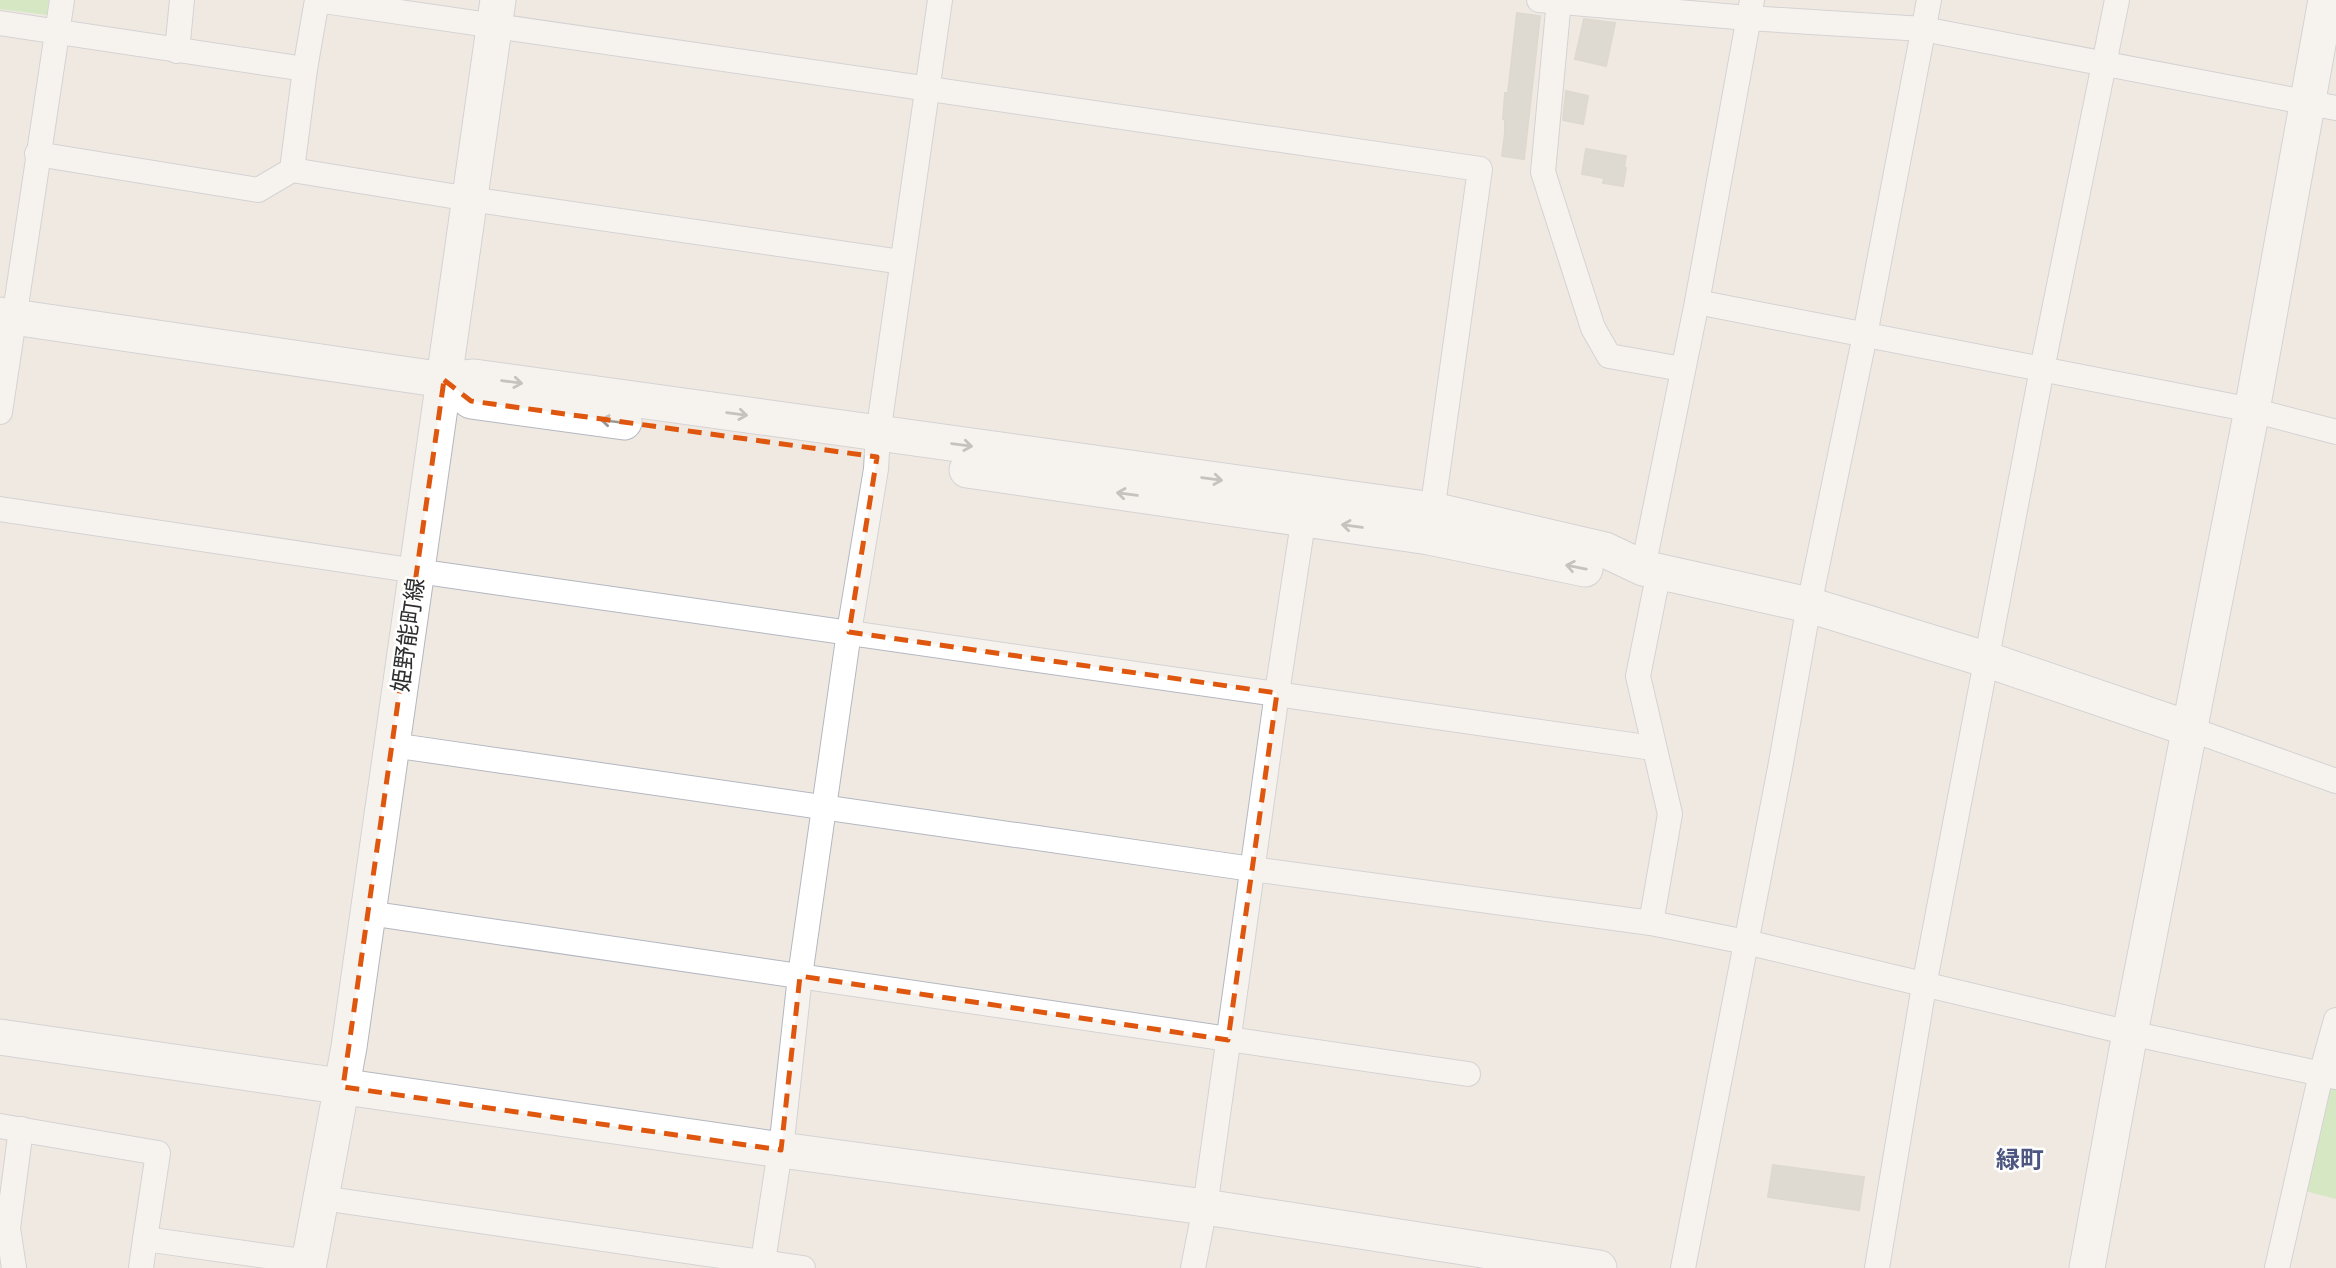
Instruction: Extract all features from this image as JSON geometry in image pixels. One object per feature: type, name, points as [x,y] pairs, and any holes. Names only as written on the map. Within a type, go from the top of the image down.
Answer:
[{"type":"street","points":[[0,412],[7,315],[62,0]]},
{"type":"street","points":[[177,51],[182,0]]},
{"type":"street","points":[[292,170],[317,0],[496,13],[926,88],[1480,169],[1431,524]]},
{"type":"street","points":[[762,1265],[781,1150],[800,976],[940,0]]},
{"type":"street","points":[[1682,1268],[1780,768],[1809,605],[1865,335],[1929,0]]},
{"type":"street","points":[[1877,1268],[1924,985],[2042,369],[2117,0]]},
{"type":"street","points":[[2087,1268],[2252,410],[2322,105],[2326,0]]},
{"type":"street","points":[[1682,369],[1609,356],[1592,328],[1543,172],[1552,1],[1750,9],[1923,29],[2322,105]]},
{"type":"street","points":[[1651,923],[1670,814],[1638,676],[1655,591],[1652,570],[1682,369],[1697,302],[1750,9]]},
{"type":"street","name":"姫野能町線","points":[[309,1265],[343,1087],[369,913],[496,13]]},
{"type":"street","points":[[0,23],[305,69]]},
{"type":"street","points":[[37,154],[258,190],[292,170],[470,199],[902,262]]},
{"type":"street","points":[[1697,302],[2252,410],[2336,432]]},
{"type":"street","points":[[7,315],[444,380],[474,377],[877,445],[1605,550],[1652,570],[1809,605],[1987,660],[2336,781]]},
{"type":"street","points":[[1193,1268],[1205,1207],[1306,506]]},
{"type":"street","points":[[0,509],[1653,747]]},
{"type":"street","points":[[392,745],[1252,869],[1651,923],[1745,942],[2130,1034],[2328,1076]]},
{"type":"street","points":[[369,913],[1468,1074]]},
{"type":"street","points":[[2277,1268],[2328,1076],[2336,1020]]},
{"type":"street","points":[[0,1037],[781,1150],[1205,1207],[1599,1268]]},
{"type":"street","points":[[14,1268],[8,1228],[10,1128],[158,1153],[141,1268]]},
{"type":"street","points":[[322,1198],[762,1265],[803,1268]]},
{"type":"street","points":[[145,1239],[309,1265]]},
{"type":"highlighted area","points":[[444,380],[471,401],[877,457],[849,632],[1277,693],[1228,1040],[800,976],[781,1150],[343,1087]]},
{"type":"green space","points":[[0,0],[49,0],[47,15],[0,9]]},
{"type":"green space","points":[[2324,1080],[2336,1082],[2336,1199],[2298,1189]]},
{"type":"building","points":[[1517,13],[1540,16],[1524,159],[1502,156],[1505,93],[1508,93]]},
{"type":"building","points":[[1584,19],[1615,23],[1606,66],[1575,59]]},
{"type":"building","points":[[1566,91],[1588,96],[1583,124],[1563,120]]},
{"type":"building","points":[[1586,149],[1626,156],[1623,186],[1603,183],[1604,178],[1582,174]]},
{"type":"building","points":[[1773,1165],[1864,1177],[1859,1210],[1768,1197]]},
{"type":"district","name":"緑町","points":[[2020,1160]]}]
